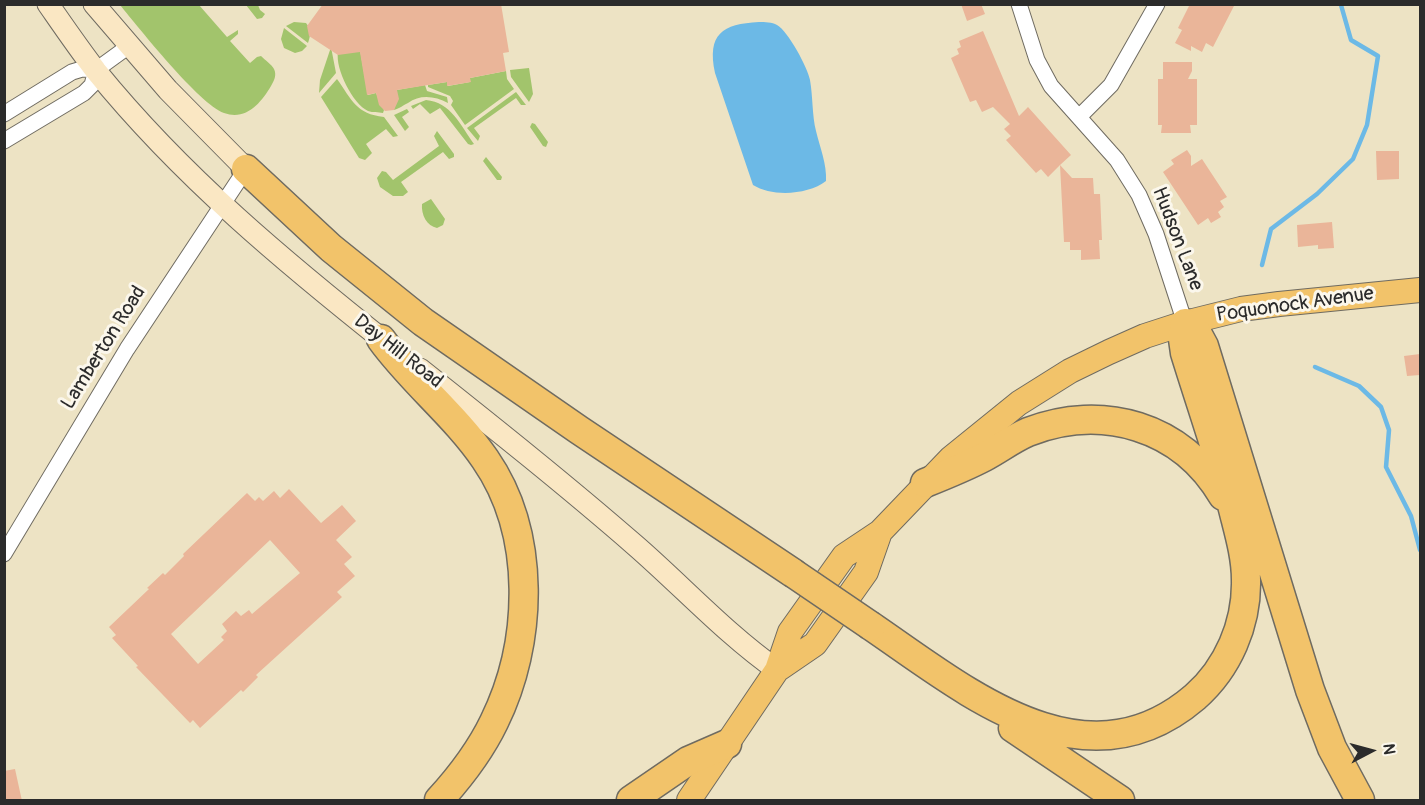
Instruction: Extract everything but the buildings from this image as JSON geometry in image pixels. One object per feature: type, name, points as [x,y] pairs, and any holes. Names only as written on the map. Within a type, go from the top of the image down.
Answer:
[{"type":"highway","points":[[246,169],[331,249],[423,322],[971,694],[1002,721],[1120,801]]},
{"type":"highway","points":[[971,694],[1034,725],[1083,736],[1104,736],[1128,732],[1172,713],[1191,700],[1209,683],[1228,655],[1244,607],[1246,582],[1244,554],[1226,483],[1185,353],[1183,339],[1185,323]]},
{"type":"highway","points":[[1185,323],[1197,333],[1204,346],[1310,690],[1332,748],[1360,801]]},
{"type":"highway","points":[[381,339],[409,375],[458,426],[486,460],[509,505],[521,555],[522,614],[516,657],[506,693],[494,723],[473,758],[439,801]]},
{"type":"highway","points":[[925,483],[969,465],[1008,441],[1037,429],[1073,421],[1109,420],[1153,433],[1168,440],[1193,459],[1217,486],[1237,527]]},
{"type":"highway","points":[[631,801],[688,761],[727,744]]},
{"type":"main road","name":"Day Hill Road","points":[[48,4],[96,70],[144,125],[223,205],[288,264],[576,494],[749,649],[777,670]]},
{"type":"main road","points":[[94,4],[201,125],[246,169]]},
{"type":"main road","name":"Poquonock Avenue","points":[[689,801],[777,670],[816,644],[866,572],[880,532],[925,483],[986,428],[1037,391],[1109,352],[1145,336],[1185,323],[1258,307],[1420,290]]},
{"type":"street","name":"Hudson Lane","points":[[1019,4],[1037,60],[1051,86],[1117,160],[1139,195],[1159,243],[1185,323]]},
{"type":"street","points":[[1079,117],[1111,84],[1157,4]]},
{"type":"street","points":[[4,141],[84,93],[92,84],[96,70],[129,46]]},
{"type":"street","points":[[4,114],[72,72],[82,69],[96,70]]},
{"type":"street","name":"Lamberton Road","points":[[4,554],[127,349],[246,169]]},
{"type":"green space","points":[[120,5],[199,5],[227,37],[238,30],[238,34],[230,41],[250,63],[261,56],[270,64],[275,71],[273,82],[263,99],[252,109],[239,115],[224,113],[213,107],[185,81]]},
{"type":"green space","points":[[246,5],[258,5],[265,14],[262,18],[257,19]]},
{"type":"green space","points":[[294,22],[308,25],[310,37],[308,43],[286,26]]},
{"type":"green space","points":[[284,28],[307,46],[302,51],[295,53],[284,48],[281,39]]},
{"type":"green space","points":[[331,47],[336,73],[319,93],[320,80]]},
{"type":"green space","points":[[360,50],[368,95],[376,93],[384,110],[383,113],[370,112],[362,107],[351,94],[342,76],[338,52]]},
{"type":"green space","points":[[529,68],[533,94],[529,102],[511,77],[510,70]]},
{"type":"green space","points":[[506,71],[507,79],[514,89],[465,125],[451,105],[453,101],[450,96],[428,87],[428,85],[447,82],[448,86],[470,82],[470,78]]},
{"type":"green space","points":[[337,79],[356,105],[367,113],[384,117],[398,136],[393,137],[386,129],[366,144],[372,153],[365,160],[359,158],[321,97]]},
{"type":"green space","points":[[425,85],[427,91],[447,97],[448,103],[423,97],[394,110],[397,90]]},
{"type":"green space","points":[[516,92],[526,105],[521,105],[516,98],[474,128],[480,136],[478,141],[467,128]]},
{"type":"green space","points":[[426,100],[449,110],[474,144],[468,144],[440,108],[430,114],[420,104],[413,109],[411,106]]},
{"type":"green space","points":[[407,109],[409,112],[402,117],[409,127],[405,131],[394,115]]},
{"type":"green space","points":[[532,123],[548,142],[546,147],[530,127]]},
{"type":"green space","points":[[437,131],[454,157],[449,159],[443,152],[401,182],[408,192],[403,196],[393,196],[380,187],[377,178],[382,171],[393,180],[439,146],[434,136]]},
{"type":"green space","points":[[486,157],[502,177],[501,180],[497,180],[483,161]]},
{"type":"green space","points":[[431,199],[445,219],[443,225],[437,228],[425,219],[423,212],[422,204]]},
{"type":"water","points":[[773,23],[787,34],[806,67],[811,86],[815,125],[826,181],[800,192],[780,193],[753,185],[715,73],[713,49],[720,34],[735,25]]},
{"type":"waterway","points":[[1262,265],[1271,229],[1317,194],[1353,159],[1367,125],[1378,56],[1351,40],[1342,4]]},
{"type":"waterway","points":[[1315,367],[1359,386],[1381,407],[1389,430],[1386,467],[1411,516],[1420,550]]}]
